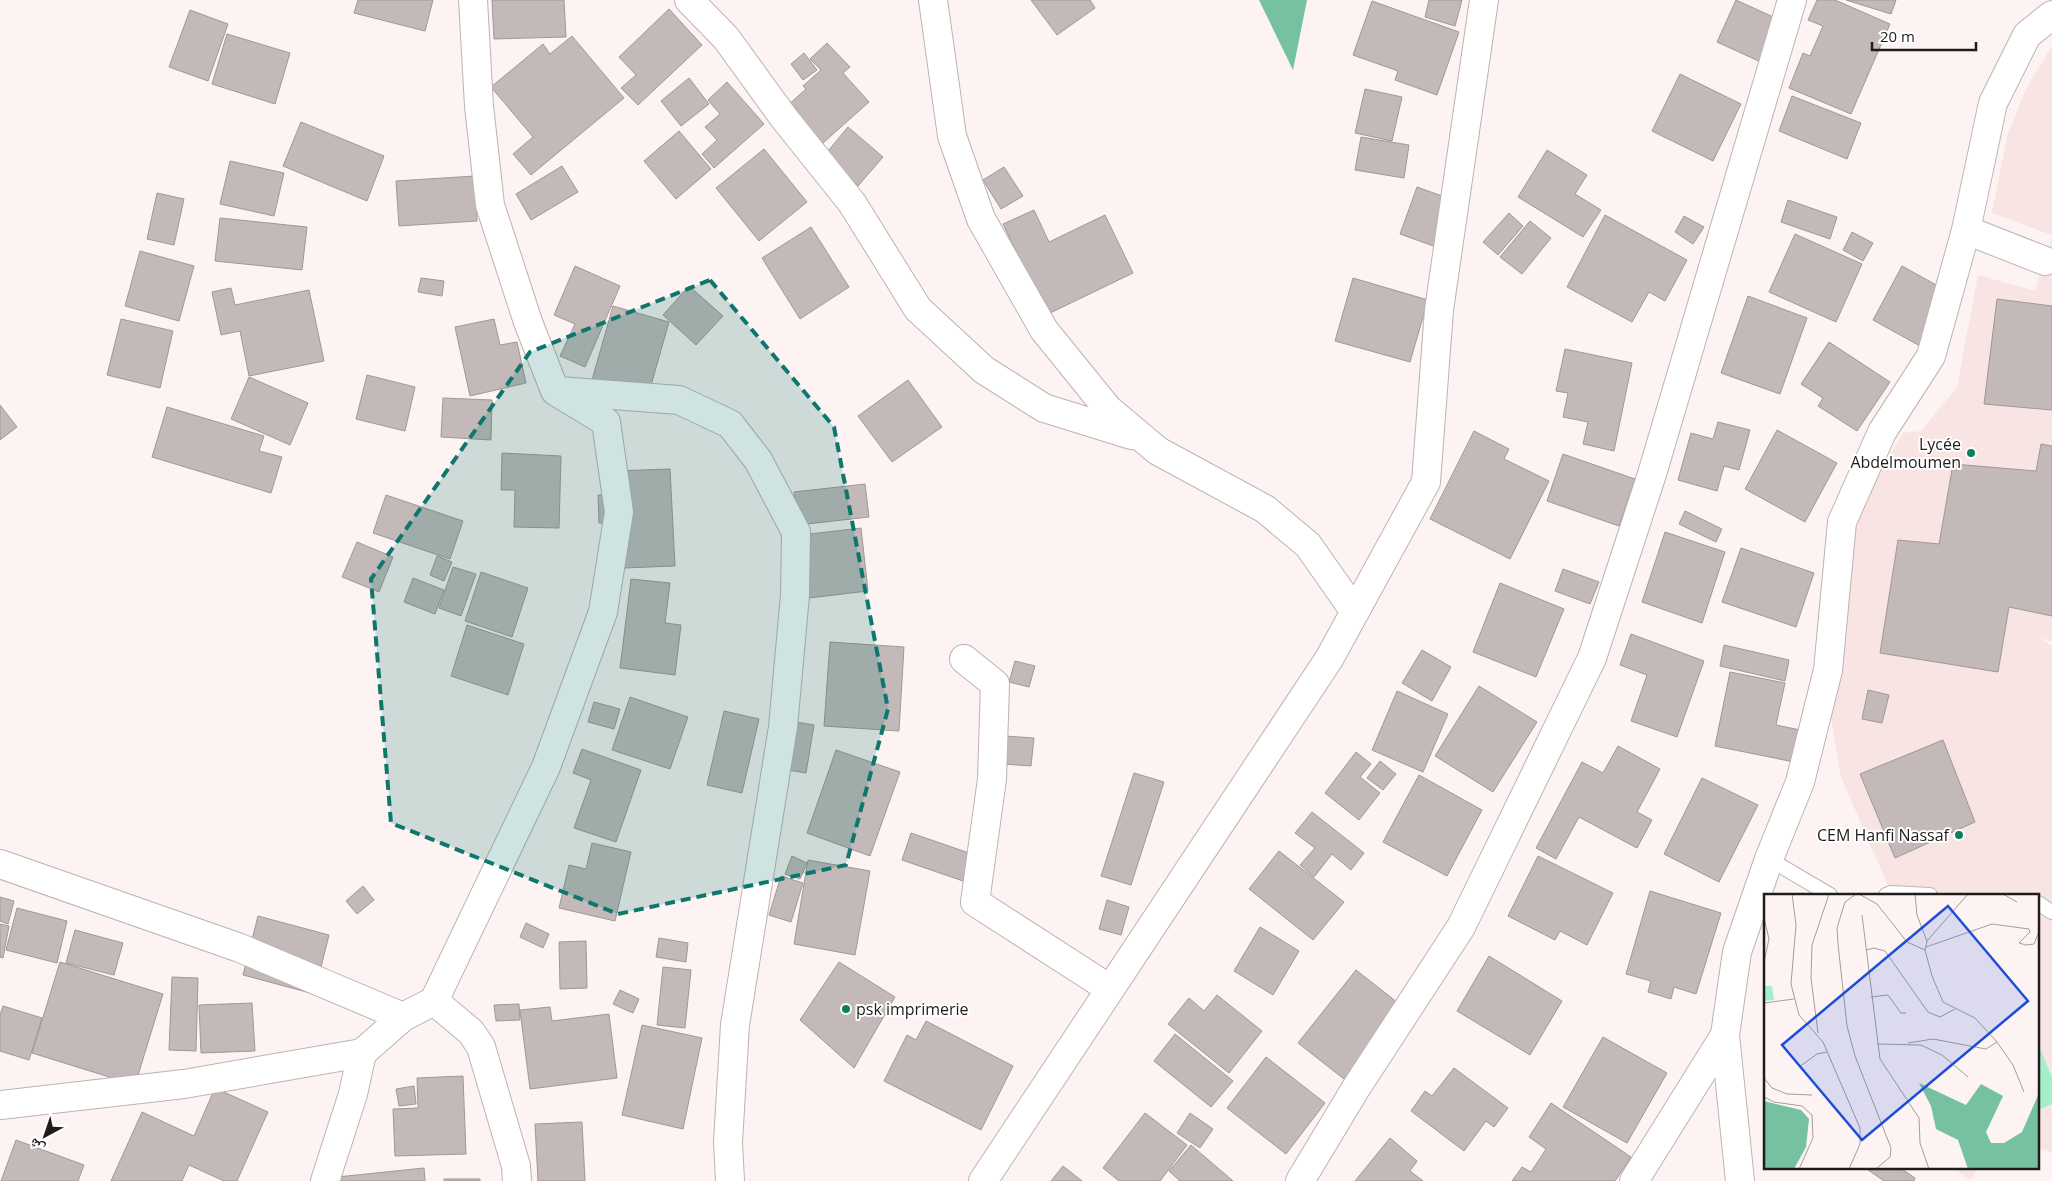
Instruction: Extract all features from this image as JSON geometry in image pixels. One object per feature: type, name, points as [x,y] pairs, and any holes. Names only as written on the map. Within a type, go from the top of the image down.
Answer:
[{"type":"street","points":[[0,1104],[184,1084],[362,1053],[403,1018],[434,1001],[546,767],[603,612],[619,512],[606,422],[555,391],[528,322],[490,205],[479,106],[473,0]]},
{"type":"street","points":[[689,0],[726,38],[784,118],[852,203],[918,309],[984,370],[1044,408],[1142,438]]},
{"type":"street","points":[[934,0],[952,136],[981,219],[1044,330],[1108,409],[1142,438],[1158,451],[1265,509],[1308,545],[1355,612]]},
{"type":"street","points":[[983,1181],[1329,660],[1426,482],[1439,310],[1484,0]]},
{"type":"street","points":[[1300,1181],[1361,1080],[1461,927],[1592,658],[1655,465],[1792,0]]},
{"type":"street","points":[[1740,1181],[1725,1035],[1737,952],[1769,859],[1800,782],[1828,670],[1842,522],[1882,432],[1932,356],[1966,230],[1993,103],[2027,35],[2052,15]]},
{"type":"street","points":[[1966,230],[2045,261]]},
{"type":"street","points":[[555,391],[679,400],[730,424],[758,460],[796,532],[796,595],[783,727],[735,1025],[728,1142],[730,1181]]},
{"type":"street","points":[[964,659],[995,684],[992,778],[975,902],[1110,989]]},
{"type":"street","points":[[0,864],[240,948],[403,1018]]},
{"type":"street","points":[[434,1001],[471,1032],[481,1047],[516,1166],[517,1181]]},
{"type":"street","points":[[1634,1181],[1725,1035]]},
{"type":"street","points":[[325,1181],[353,1094],[362,1053]]},
{"type":"lane","points":[[1769,859],[1828,894]]},
{"type":"lane","points":[[1888,894],[1910,894]]},
{"type":"lane","points":[[2040,904],[2052,912]]},
{"type":"highlighted area","points":[[710,280],[834,427],[888,709],[846,865],[618,914],[391,823],[371,579],[530,352]]},
{"type":"shaded area","points":[[2052,46],[2052,235],[1992,213],[2008,133],[2027,87]]},
{"type":"shaded area","points":[[2052,237],[2052,642],[2038,636],[2052,646],[2052,1152],[2040,1149],[2040,894],[1892,894],[1841,777],[1820,650],[1858,516],[1878,474],[1903,433],[1921,431],[1957,387],[1978,275],[2035,291]]},
{"type":"shaded area","points":[[1953,1168],[1977,1168],[1971,1180]]},
{"type":"green space","points":[[1259,0],[1307,0],[1293,70]]},
{"type":"green space","points":[[2040,1049],[2052,1077],[2052,1104],[2040,1109]]},
{"type":"building","points":[[358,0],[433,0],[425,31],[354,13]]},
{"type":"building","points":[[492,0],[564,0],[566,37],[494,39]]},
{"type":"building","points":[[1031,0],[1090,0],[1095,8],[1057,35]]},
{"type":"building","points":[[1429,0],[1462,0],[1455,26],[1425,17]]},
{"type":"building","points":[[1736,0],[1782,21],[1763,63],[1717,42]]},
{"type":"building","points":[[1817,0],[1835,0],[1890,24],[1851,114],[1789,88],[1803,53],[1810,56],[1823,26],[1808,20]]},
{"type":"building","points":[[1846,0],[1896,0],[1891,14]]},
{"type":"building","points":[[1372,1],[1459,32],[1437,95],[1395,80],[1398,71],[1353,55]]},
{"type":"building","points":[[669,9],[702,45],[638,105],[621,88],[636,75],[619,57]]},
{"type":"building","points":[[190,10],[228,24],[208,81],[169,67]]},
{"type":"building","points":[[227,34],[290,53],[275,104],[212,84]]},
{"type":"building","points":[[572,36],[624,98],[531,175],[513,154],[533,137],[491,87],[543,44],[550,54]]},
{"type":"building","points":[[827,43],[850,67],[843,73],[869,102],[823,143],[788,105],[806,89],[803,86],[821,70],[810,59]]},
{"type":"building","points":[[804,53],[817,70],[803,80],[791,64]]},
{"type":"building","points":[[1680,74],[1741,104],[1713,161],[1652,131]]},
{"type":"building","points":[[689,78],[709,104],[681,126],[661,101]]},
{"type":"building","points":[[727,82],[764,124],[714,168],[702,154],[717,140],[705,127],[720,114],[708,100]]},
{"type":"building","points":[[1365,89],[1402,97],[1392,141],[1355,133]]},
{"type":"building","points":[[1792,96],[1861,123],[1847,159],[1779,131]]},
{"type":"building","points":[[301,122],[384,156],[367,201],[283,166]]},
{"type":"building","points":[[848,127],[883,157],[858,186],[823,157]]},
{"type":"building","points":[[679,131],[711,169],[676,199],[644,161]]},
{"type":"building","points":[[1361,137],[1409,145],[1404,178],[1355,170]]},
{"type":"building","points":[[764,149],[807,202],[759,241],[716,188]]},
{"type":"building","points":[[1547,150],[1587,175],[1575,194],[1601,210],[1583,237],[1518,197]]},
{"type":"building","points":[[230,161],[284,173],[274,216],[220,204]]},
{"type":"building","points":[[562,166],[578,192],[531,220],[516,194]]},
{"type":"building","points":[[1004,167],[1023,196],[1001,209],[983,180]]},
{"type":"building","points":[[475,176],[477,221],[399,226],[396,181]]},
{"type":"building","points":[[1417,187],[1456,201],[1439,248],[1400,234]]},
{"type":"building","points":[[157,193],[184,199],[174,245],[147,239]]},
{"type":"building","points":[[1788,200],[1837,217],[1830,239],[1781,222]]},
{"type":"building","points":[[1034,210],[1049,242],[1105,215],[1133,273],[1046,315],[1003,224]]},
{"type":"building","points":[[1509,213],[1523,226],[1498,255],[1483,242]]},
{"type":"building","points":[[1605,215],[1687,260],[1665,301],[1649,292],[1632,322],[1567,287]]},
{"type":"building","points":[[1684,216],[1704,227],[1693,244],[1675,232]]},
{"type":"building","points":[[220,218],[307,227],[302,270],[215,261]]},
{"type":"building","points":[[1530,221],[1551,238],[1522,274],[1500,257]]},
{"type":"building","points":[[811,227],[849,287],[800,319],[762,258]]},
{"type":"building","points":[[1852,232],[1873,243],[1863,261],[1843,250]]},
{"type":"building","points":[[1795,234],[1862,264],[1836,322],[1769,292]]},
{"type":"building","points":[[140,251],[194,266],[179,321],[125,306]]},
{"type":"building","points":[[575,266],[620,286],[585,367],[560,356],[575,324],[554,315]]},
{"type":"building","points":[[1902,266],[1949,292],[1920,346],[1873,320]]},
{"type":"building","points":[[421,278],[444,281],[442,296],[418,292]]},
{"type":"building","points":[[1353,278],[1428,300],[1410,362],[1335,341]]},
{"type":"building","points":[[689,286],[723,316],[696,345],[663,315]]},
{"type":"building","points":[[231,288],[235,305],[309,290],[324,361],[249,376],[240,331],[221,335],[212,292]]},
{"type":"building","points":[[1748,296],[1807,318],[1780,394],[1721,373]]},
{"type":"building","points":[[1997,299],[2052,306],[2052,410],[1984,404]]},
{"type":"building","points":[[613,306],[669,322],[648,396],[592,380]]},
{"type":"building","points":[[121,319],[173,331],[160,388],[107,375]]},
{"type":"building","points":[[494,319],[500,345],[517,342],[526,383],[470,396],[455,327]]},
{"type":"building","points":[[1829,342],[1890,382],[1857,431],[1818,406],[1823,398],[1801,384]]},
{"type":"building","points":[[1565,349],[1632,363],[1614,451],[1583,444],[1588,422],[1563,417],[1568,393],[1556,391]]},
{"type":"building","points":[[367,375],[415,387],[405,431],[356,419]]},
{"type":"building","points":[[249,377],[308,403],[290,445],[231,419]]},
{"type":"building","points":[[908,380],[942,427],[892,462],[858,416]]},
{"type":"building","points":[[443,398],[492,400],[491,440],[441,437]]},
{"type":"building","points":[[0,405],[17,427],[0,440]]},
{"type":"building","points":[[167,407],[264,436],[259,451],[282,457],[271,493],[152,457]]},
{"type":"building","points":[[1718,422],[1750,430],[1739,470],[1724,466],[1717,491],[1678,480],[1691,433],[1713,439]]},
{"type":"building","points":[[1777,430],[1837,463],[1805,522],[1745,489]]},
{"type":"building","points":[[1474,431],[1509,449],[1504,459],[1549,481],[1510,559],[1430,519]]},
{"type":"building","points":[[2041,444],[2052,446],[2052,616],[2009,607],[1998,672],[1880,653],[1898,540],[1939,544],[1953,464],[2036,471]]},
{"type":"building","points":[[502,453],[561,456],[559,528],[514,527],[515,490],[501,490]]},
{"type":"building","points":[[1563,454],[1635,479],[1619,526],[1547,501]]},
{"type":"building","points":[[670,469],[675,566],[624,568],[622,522],[599,523],[598,495],[615,495],[614,471]]},
{"type":"building","points":[[865,484],[869,517],[798,525],[794,492]]},
{"type":"building","points":[[386,495],[463,521],[450,559],[373,533]]},
{"type":"building","points":[[1685,511],[1722,529],[1716,542],[1679,524]]},
{"type":"building","points":[[861,528],[868,591],[809,598],[802,535]]},
{"type":"building","points":[[1665,532],[1725,552],[1702,623],[1642,602]]},
{"type":"building","points":[[357,542],[393,557],[379,592],[342,577]]},
{"type":"building","points":[[1741,548],[1814,573],[1796,627],[1722,602]]},
{"type":"building","points":[[437,556],[452,562],[444,581],[430,575]]},
{"type":"building","points":[[453,567],[476,574],[461,616],[439,608]]},
{"type":"building","points":[[1563,569],[1599,582],[1590,604],[1555,591]]},
{"type":"building","points":[[481,572],[528,588],[512,637],[465,621]]},
{"type":"building","points":[[413,578],[444,590],[435,614],[404,602]]},
{"type":"building","points":[[631,579],[670,583],[665,623],[681,625],[675,675],[620,668]]},
{"type":"building","points":[[1500,583],[1564,609],[1536,677],[1473,652]]},
{"type":"building","points":[[467,625],[524,644],[508,695],[451,676]]},
{"type":"building","points":[[1631,634],[1704,661],[1677,737],[1631,721],[1647,675],[1620,665]]},
{"type":"building","points":[[830,642],[904,647],[899,731],[824,726]]},
{"type":"building","points":[[1724,645],[1789,660],[1785,681],[1720,666]]},
{"type":"building","points":[[1422,650],[1451,667],[1432,701],[1402,683]]},
{"type":"building","points":[[1015,661],[1035,666],[1029,687],[1009,682]]},
{"type":"building","points":[[1730,672],[1785,683],[1776,725],[1805,731],[1799,763],[1715,746]]},
{"type":"building","points":[[1479,686],[1537,722],[1493,792],[1435,756]]},
{"type":"building","points":[[1868,690],[1889,695],[1882,723],[1862,719]]},
{"type":"building","points":[[1397,691],[1448,714],[1423,772],[1372,750]]},
{"type":"building","points":[[630,697],[688,717],[670,769],[612,750]]},
{"type":"building","points":[[594,702],[620,709],[614,729],[588,722]]},
{"type":"building","points":[[724,711],[759,719],[742,793],[707,785]]},
{"type":"building","points":[[790,721],[814,725],[806,773],[782,769]]},
{"type":"building","points":[[1005,736],[1034,738],[1031,766],[1003,764]]},
{"type":"building","points":[[1943,740],[1975,822],[1895,858],[1860,774]]},
{"type":"building","points":[[1618,746],[1660,769],[1637,812],[1652,820],[1637,848],[1579,817],[1556,859],[1536,848],[1582,762],[1603,773]]},
{"type":"building","points":[[582,749],[641,770],[616,842],[574,828],[591,780],[573,773]]},
{"type":"building","points":[[836,750],[900,772],[870,856],[807,833]]},
{"type":"building","points":[[1356,752],[1371,764],[1360,777],[1380,793],[1359,820],[1325,793]]},
{"type":"building","points":[[1380,761],[1396,774],[1383,790],[1367,778]]},
{"type":"building","points":[[1134,773],[1164,782],[1131,885],[1101,876]]},
{"type":"building","points":[[1419,775],[1482,810],[1447,876],[1383,842]]},
{"type":"building","points":[[1702,778],[1758,805],[1719,882],[1664,854]]},
{"type":"building","points":[[1312,812],[1364,853],[1351,870],[1332,854],[1314,877],[1300,865],[1315,848],[1295,833]]},
{"type":"building","points":[[911,833],[975,855],[966,882],[902,860]]},
{"type":"building","points":[[592,843],[631,852],[615,921],[559,908],[569,865],[586,869]]},
{"type":"building","points":[[1279,851],[1344,902],[1313,940],[1249,889]]},
{"type":"building","points":[[792,856],[807,863],[800,879],[785,874]]},
{"type":"building","points":[[1538,856],[1613,893],[1587,945],[1560,931],[1555,940],[1508,916]]},
{"type":"building","points":[[808,860],[870,871],[855,955],[794,944]]},
{"type":"building","points":[[781,876],[803,883],[791,922],[769,915]]},
{"type":"building","points":[[363,886],[374,900],[357,914],[346,901]]},
{"type":"building","points":[[1650,891],[1721,913],[1696,994],[1674,987],[1671,999],[1648,992],[1651,981],[1626,974]]},
{"type":"building","points":[[0,897],[14,901],[8,924],[0,921]]},
{"type":"building","points":[[1107,900],[1129,907],[1121,935],[1099,929]]},
{"type":"building","points":[[17,908],[67,921],[57,963],[6,950]]},
{"type":"building","points":[[258,916],[329,935],[320,971],[333,999],[243,975]]},
{"type":"building","points":[[526,923],[549,934],[543,948],[520,937]]},
{"type":"building","points":[[0,924],[9,926],[3,958],[0,957]]},
{"type":"building","points":[[1260,927],[1299,951],[1273,995],[1234,971]]},
{"type":"building","points":[[75,930],[123,943],[114,975],[66,963]]},
{"type":"building","points":[[659,938],[688,943],[686,962],[656,957]]},
{"type":"building","points":[[586,941],[587,988],[560,989],[559,942]]},
{"type":"building","points":[[1489,956],[1562,1001],[1530,1055],[1457,1011]]},
{"type":"building","points":[[60,962],[163,994],[135,1085],[32,1053]]},
{"type":"building","points":[[839,962],[895,997],[854,1068],[800,1020]]},
{"type":"building","points":[[663,967],[691,970],[685,1028],[657,1025]]},
{"type":"building","points":[[1356,970],[1402,1006],[1344,1079],[1298,1043]]},
{"type":"building","points":[[172,977],[198,978],[196,1051],[169,1050]]},
{"type":"building","points":[[620,990],[639,999],[633,1013],[613,1004]]},
{"type":"building","points":[[1217,995],[1262,1031],[1229,1073],[1168,1024],[1189,998],[1204,1011]]},
{"type":"building","points":[[252,1003],[255,1051],[201,1053],[199,1005]]},
{"type":"building","points":[[519,1004],[520,1020],[496,1021],[494,1005]]},
{"type":"building","points":[[3,1006],[42,1018],[29,1060],[0,1051],[0,1015]]},
{"type":"building","points":[[550,1007],[552,1021],[609,1014],[617,1078],[530,1089],[520,1010]]},
{"type":"building","points":[[926,1021],[1013,1066],[981,1130],[884,1081],[907,1035],[916,1040]]},
{"type":"building","points":[[642,1025],[702,1038],[683,1129],[622,1115]]},
{"type":"building","points":[[1175,1034],[1233,1081],[1211,1107],[1154,1061]]},
{"type":"building","points":[[1603,1037],[1667,1073],[1627,1143],[1563,1107]]},
{"type":"building","points":[[1266,1057],[1325,1103],[1286,1154],[1227,1108]]},
{"type":"building","points":[[1454,1068],[1508,1108],[1494,1127],[1486,1121],[1464,1151],[1411,1111],[1425,1091],[1432,1096]]},
{"type":"building","points":[[463,1076],[466,1154],[395,1156],[393,1109],[418,1108],[417,1078]]},
{"type":"building","points":[[414,1086],[416,1104],[399,1106],[396,1089]]},
{"type":"building","points":[[215,1088],[268,1112],[237,1181],[224,1181],[189,1165],[182,1181],[111,1181],[142,1112],[194,1136]]},
{"type":"building","points":[[1551,1103],[1631,1157],[1615,1181],[1512,1181],[1522,1167],[1531,1172],[1546,1149],[1529,1137]]},
{"type":"building","points":[[1145,1113],[1187,1145],[1160,1181],[1119,1181],[1103,1168]]},
{"type":"building","points":[[1190,1113],[1213,1129],[1200,1148],[1177,1133]]},
{"type":"building","points":[[582,1122],[585,1181],[538,1181],[535,1124]]},
{"type":"building","points":[[1390,1138],[1417,1161],[1410,1171],[1423,1181],[1355,1181]]},
{"type":"building","points":[[16,1140],[84,1165],[78,1181],[1,1181]]},
{"type":"building","points":[[1191,1145],[1233,1181],[1180,1181],[1169,1171]]},
{"type":"building","points":[[1063,1166],[1082,1181],[1051,1181]]},
{"type":"building","points":[[424,1168],[425,1181],[338,1181],[337,1177]]},
{"type":"building","points":[[1865,1168],[1900,1168],[1915,1178],[1914,1181],[1884,1181]]},
{"type":"building","points":[[444,1179],[480,1179],[480,1181],[444,1181]]},
{"type":"place","name":"Lycée Abdelmoumen","points":[[1971,453]]},
{"type":"place","name":"CEM Hanfi Nassaf","points":[[1959,835]]},
{"type":"place","name":"psk imprimerie","points":[[846,1009]]}]
